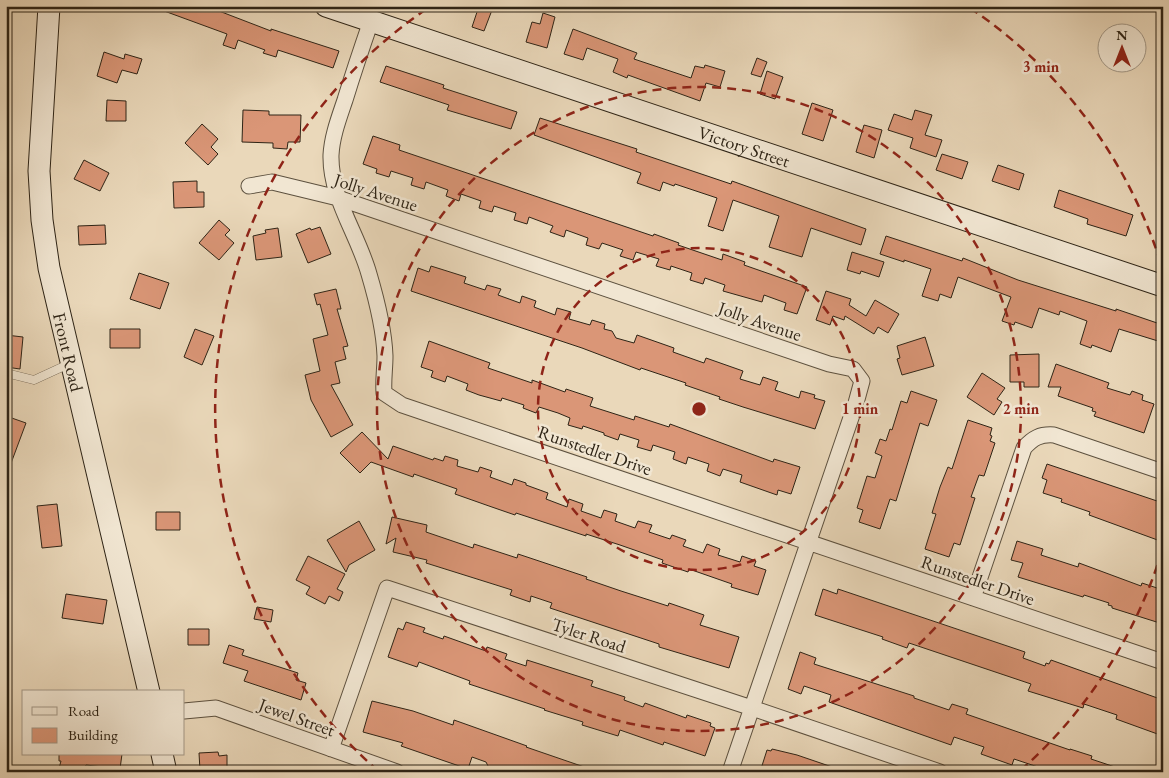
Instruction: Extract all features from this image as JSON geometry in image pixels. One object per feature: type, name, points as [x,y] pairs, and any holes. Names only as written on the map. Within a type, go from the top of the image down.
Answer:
[{"type":"street","name":"Front Road","points":[[49,6],[39,171],[42,220],[49,268],[149,690]]},
{"type":"street","name":"Victory Street","points":[[326,6],[1163,286]]},
{"type":"street","name":"Runstedler Drive","points":[[370,21],[334,134],[331,156],[338,198],[354,232],[380,313],[385,356],[384,393],[402,405],[1163,662]]},
{"type":"street","name":"Jolly Avenue","points":[[249,186],[272,182],[338,198],[830,364],[853,369],[862,381],[856,403],[730,772]]},
{"type":"street","points":[[973,598],[1024,448],[1032,440],[1044,435],[1054,435],[1163,472]]},
{"type":"street","name":"Tyler Road","points":[[331,749],[387,588],[940,772]]},
{"type":"street","name":"Jewel Street","points":[[185,710],[216,708],[397,772]]},
{"type":"street","points":[[162,756],[166,772]]},
{"type":"lane","points":[[6,372],[34,380],[71,363]]},
{"type":"building","points":[[156,6],[206,6],[271,31],[271,29],[339,51],[333,68],[278,50],[276,57],[263,53],[265,50],[238,40],[235,49],[223,45],[227,34],[156,8]]},
{"type":"building","points":[[479,6],[492,10],[484,31],[472,27]]},
{"type":"building","points":[[543,13],[555,17],[547,48],[526,42],[532,22],[540,24]]},
{"type":"building","points":[[573,29],[637,53],[634,59],[691,78],[695,66],[704,68],[705,65],[725,71],[720,87],[706,83],[700,101],[628,75],[627,78],[613,72],[618,59],[587,48],[583,60],[564,54]]},
{"type":"building","points":[[104,52],[124,59],[125,54],[142,59],[137,74],[122,70],[117,83],[97,76]]},
{"type":"building","points":[[757,58],[767,62],[761,77],[751,74]]},
{"type":"building","points":[[386,66],[444,85],[443,88],[517,112],[511,129],[447,110],[449,105],[380,82]]},
{"type":"building","points":[[767,71],[783,77],[775,99],[760,94]]},
{"type":"building","points":[[107,100],[126,101],[126,121],[106,121]]},
{"type":"building","points":[[812,103],[833,110],[823,141],[802,134]]},
{"type":"building","points":[[243,110],[269,111],[269,115],[301,115],[300,142],[288,142],[287,149],[273,148],[273,143],[242,142]]},
{"type":"building","points":[[915,110],[932,115],[925,135],[942,140],[936,157],[910,148],[913,138],[888,130],[894,114],[912,120]]},
{"type":"building","points":[[540,118],[637,149],[636,152],[731,184],[732,181],[866,229],[861,245],[811,228],[802,257],[769,247],[779,216],[733,200],[723,231],[708,226],[717,198],[675,184],[674,186],[663,182],[660,191],[637,183],[641,173],[534,135]]},
{"type":"building","points":[[202,124],[218,139],[211,147],[218,154],[208,165],[185,143]]},
{"type":"building","points":[[864,125],[882,130],[874,158],[856,152]]},
{"type":"building","points":[[373,136],[400,145],[399,150],[653,236],[654,234],[679,243],[678,245],[722,260],[723,254],[745,262],[744,265],[807,287],[797,314],[784,310],[786,303],[764,295],[762,302],[723,291],[725,285],[705,278],[703,284],[690,280],[692,273],[671,266],[670,270],[656,266],[659,259],[636,252],[633,260],[620,256],[623,250],[602,243],[599,249],[586,245],[588,238],[566,230],[564,237],[550,232],[553,226],[529,217],[527,224],[514,220],[516,213],[494,206],[492,212],[479,208],[481,201],[461,194],[459,201],[446,196],[448,190],[426,182],[424,189],[411,185],[413,178],[391,171],[389,177],[376,173],[377,169],[363,164]]},
{"type":"building","points":[[942,154],[968,162],[962,179],[936,170]]},
{"type":"building","points":[[84,160],[109,173],[100,191],[74,179]]},
{"type":"building","points":[[998,165],[1024,174],[1019,190],[992,181]]},
{"type":"building","points":[[197,181],[197,192],[204,192],[204,207],[174,208],[173,182]]},
{"type":"building","points":[[1059,190],[1133,215],[1126,236],[1087,224],[1088,219],[1054,207]]},
{"type":"building","points":[[219,220],[230,230],[225,235],[234,243],[219,260],[199,243]]},
{"type":"building","points":[[105,225],[106,244],[79,245],[78,226]]},
{"type":"building","points":[[320,227],[331,254],[308,263],[296,234],[310,228],[311,230]]},
{"type":"building","points":[[278,228],[282,257],[256,260],[253,236],[266,233],[265,230]]},
{"type":"building","points":[[886,236],[962,261],[963,258],[1018,280],[1163,325],[1158,341],[1119,329],[1111,352],[1092,345],[1091,348],[1080,344],[1087,321],[1060,311],[1059,315],[1039,308],[1032,328],[1015,322],[1014,325],[1002,321],[1011,297],[958,277],[951,298],[940,294],[938,301],[922,296],[931,269],[880,254]]},
{"type":"building","points":[[852,252],[884,262],[879,277],[861,271],[860,274],[847,270]]},
{"type":"building","points":[[431,266],[466,277],[464,283],[485,290],[487,285],[501,289],[498,295],[520,303],[522,296],[536,301],[534,307],[555,315],[557,308],[571,312],[569,319],[590,325],[592,320],[605,324],[604,329],[612,331],[616,338],[634,343],[637,335],[674,348],[673,352],[704,363],[706,358],[743,371],[740,379],[760,385],[763,377],[778,382],[775,390],[799,398],[801,391],[815,395],[814,398],[825,401],[815,429],[719,399],[720,397],[685,385],[686,383],[641,368],[640,370],[582,348],[411,291],[418,268],[429,272]]},
{"type":"building","points":[[139,273],[169,283],[160,309],[130,299]]},
{"type":"building","points":[[336,289],[341,309],[337,309],[348,346],[343,347],[346,359],[335,362],[340,383],[331,385],[353,425],[331,437],[311,400],[305,375],[320,371],[313,339],[328,335],[320,304],[317,305],[314,294]]},
{"type":"building","points":[[826,291],[851,299],[849,305],[866,316],[875,300],[899,314],[888,333],[878,327],[874,334],[845,316],[844,320],[833,316],[830,325],[816,320]]},
{"type":"building","points":[[110,329],[140,329],[140,348],[110,348]]},
{"type":"building","points":[[195,329],[214,336],[202,365],[184,357]]},
{"type":"building","points":[[6,335],[23,337],[20,369],[6,367]]},
{"type":"building","points":[[925,337],[934,366],[902,375],[897,359],[900,358],[897,346]]},
{"type":"building","points":[[429,341],[490,363],[488,368],[532,383],[532,380],[565,392],[566,389],[593,398],[590,406],[634,420],[635,416],[669,427],[670,424],[773,462],[774,459],[800,467],[791,494],[778,490],[777,495],[740,482],[742,475],[723,469],[720,476],[707,471],[709,464],[688,457],[686,464],[673,459],[675,452],[653,445],[651,451],[637,447],[639,440],[620,434],[618,440],[583,426],[582,429],[568,425],[570,418],[558,413],[539,407],[536,413],[523,408],[524,405],[502,398],[501,401],[479,395],[466,390],[468,384],[447,376],[445,382],[431,377],[433,371],[421,367]]},
{"type":"building","points":[[1039,354],[1039,387],[1024,387],[1024,382],[1010,382],[1010,355]]},
{"type":"building","points":[[1056,364],[1109,383],[1107,388],[1130,395],[1132,391],[1143,395],[1142,400],[1154,404],[1144,433],[1094,416],[1096,412],[1092,411],[1093,408],[1058,396],[1061,387],[1048,387]]},
{"type":"building","points":[[982,373],[1005,388],[997,399],[1002,402],[994,415],[967,397]]},
{"type":"building","points":[[911,391],[937,400],[928,426],[920,423],[896,501],[890,499],[880,529],[859,522],[863,510],[857,508],[867,476],[875,478],[882,456],[875,453],[880,439],[886,441],[890,429],[892,430],[901,401],[907,403]]},
{"type":"building","points":[[6,416],[26,423],[7,474],[6,474]]},
{"type":"building","points":[[968,420],[992,428],[990,441],[995,443],[984,476],[979,475],[971,497],[975,498],[960,545],[954,543],[949,557],[925,549],[936,514],[932,513],[940,487],[948,467],[952,469]]},
{"type":"building","points":[[362,432],[388,459],[393,446],[433,460],[434,458],[443,461],[445,456],[458,460],[457,466],[478,472],[480,467],[492,471],[490,477],[512,485],[514,479],[526,483],[526,485],[548,493],[546,499],[567,507],[569,499],[583,504],[581,511],[601,518],[604,510],[617,514],[615,521],[635,528],[638,521],[652,525],[649,532],[670,539],[672,535],[686,540],[683,546],[703,553],[707,544],[720,549],[718,555],[740,562],[742,556],[756,561],[754,566],[766,570],[758,595],[731,587],[732,584],[689,569],[688,572],[662,563],[663,560],[620,545],[489,506],[455,494],[457,489],[414,474],[413,477],[371,462],[360,473],[340,453]]},
{"type":"building","points":[[1047,464],[1163,503],[1163,542],[1089,515],[1090,512],[1061,502],[1062,499],[1043,493],[1047,480],[1042,478]]},
{"type":"building","points":[[57,504],[62,546],[42,548],[37,506]]},
{"type":"building","points":[[156,512],[180,512],[180,530],[156,530]]},
{"type":"building","points":[[392,517],[427,525],[426,532],[473,548],[474,544],[517,558],[518,554],[587,577],[586,579],[621,591],[668,606],[669,603],[704,615],[700,625],[739,637],[729,668],[659,647],[659,644],[550,608],[552,603],[531,596],[530,602],[510,595],[512,590],[426,563],[427,560],[393,552],[396,538],[386,544]]},
{"type":"building","points":[[359,521],[375,550],[349,565],[346,572],[327,540]]},
{"type":"building","points":[[1017,541],[1043,549],[1041,555],[1078,567],[1079,563],[1141,586],[1142,583],[1163,590],[1163,624],[1112,608],[1112,606],[1108,605],[1109,603],[1018,577],[1023,563],[1011,560]]},
{"type":"building","points":[[308,556],[345,574],[337,589],[343,592],[339,601],[329,596],[325,604],[306,594],[310,587],[296,580]]},
{"type":"building","points":[[823,589],[837,594],[838,589],[1025,652],[1023,658],[1045,666],[1051,660],[1163,700],[1163,736],[1116,719],[1117,715],[1084,704],[1083,708],[1028,691],[1031,684],[909,643],[907,648],[882,639],[883,637],[815,615]]},
{"type":"building","points":[[66,594],[107,600],[103,624],[62,618]]},
{"type":"building","points":[[257,607],[273,610],[271,622],[254,619]]},
{"type":"building","points":[[406,622],[425,628],[423,632],[443,639],[444,636],[486,651],[487,647],[507,654],[505,659],[526,666],[527,660],[593,681],[591,686],[625,697],[624,700],[643,707],[645,703],[686,718],[687,715],[711,723],[710,726],[715,728],[705,756],[664,742],[663,745],[620,730],[618,736],[582,725],[583,722],[469,684],[470,681],[419,662],[417,667],[388,657],[398,628],[403,630]]},
{"type":"building","points":[[188,629],[209,629],[209,645],[188,645]]},
{"type":"building","points":[[229,645],[244,650],[242,655],[298,673],[296,680],[306,683],[301,700],[244,681],[248,671],[223,663]]},
{"type":"building","points":[[800,652],[816,658],[814,664],[914,696],[914,698],[949,710],[952,704],[968,709],[966,714],[1092,756],[1091,759],[1124,770],[1124,772],[1043,772],[1044,769],[1014,759],[1012,765],[981,754],[984,747],[954,737],[951,745],[829,702],[831,695],[804,686],[801,694],[788,689]]},
{"type":"building","points":[[372,701],[413,711],[453,725],[454,720],[593,770],[592,772],[491,772],[486,762],[472,757],[468,769],[401,746],[403,743],[363,732]]},
{"type":"building","points":[[772,749],[797,755],[841,770],[841,772],[760,772],[767,750],[771,751]]},
{"type":"building","points":[[218,752],[219,756],[227,755],[227,768],[200,770],[199,753]]},
{"type":"building","points":[[59,756],[122,756],[120,769],[86,765],[83,772],[58,772],[61,761],[59,761]]}]
